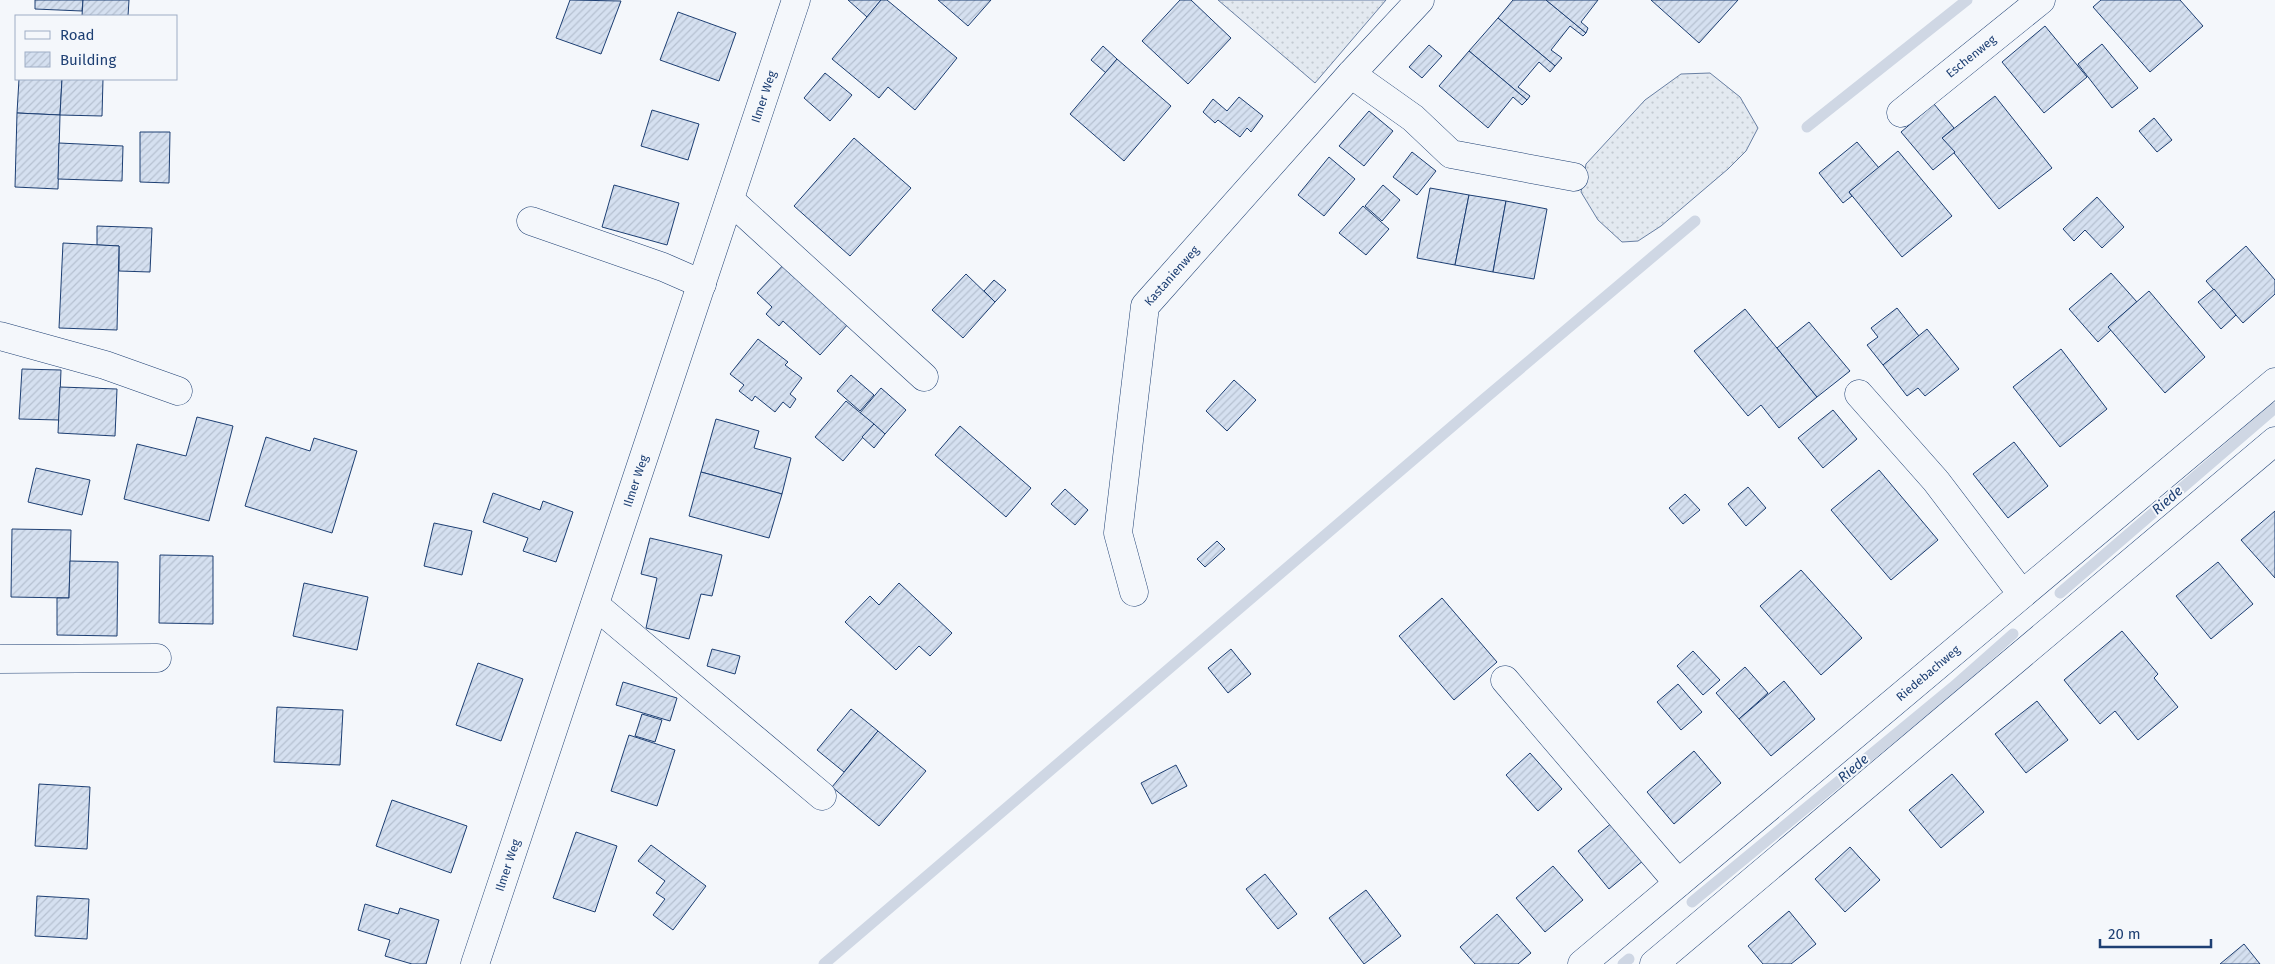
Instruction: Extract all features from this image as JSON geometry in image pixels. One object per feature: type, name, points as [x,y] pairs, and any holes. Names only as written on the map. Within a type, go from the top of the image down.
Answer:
[{"type":"street","name":"Ilmer Weg","points":[[476,964],[796,0]]},
{"type":"street","name":"Kastanienweg","points":[[1134,592],[1118,533],[1145,306],[1351,74],[1420,0]]},
{"type":"street","name":"Eschenweg","points":[[1901,113],[2041,0]]},
{"type":"street","points":[[1351,74],[1413,118],[1451,154],[1574,177]]},
{"type":"street","points":[[730,200],[924,376]]},
{"type":"street","points":[[531,220],[663,267],[702,284]]},
{"type":"street","points":[[0,336],[105,365],[178,392]]},
{"type":"street","name":"Riedebachweg","points":[[1582,964],[2275,382]]},
{"type":"street","points":[[1859,394],[1936,481],[2022,594]]},
{"type":"street","points":[[1654,964],[2275,441]]},
{"type":"street","points":[[595,605],[822,796]]},
{"type":"street","points":[[0,659],[157,658]]},
{"type":"street","points":[[1505,680],[1678,884]]},
{"type":"shaded area","points":[[1218,0],[1386,0],[1315,83]]},
{"type":"shaded area","points":[[1710,73],[1740,97],[1758,128],[1746,151],[1728,169],[1661,226],[1638,241],[1622,242],[1598,220],[1581,192],[1586,164],[1645,100],[1681,74]]},
{"type":"building","points":[[35,0],[83,0],[82,11],[35,9]]},
{"type":"building","points":[[83,0],[129,0],[128,15],[82,15]]},
{"type":"building","points":[[570,0],[621,1],[601,54],[556,38]]},
{"type":"building","points":[[848,0],[881,0],[867,17]]},
{"type":"building","points":[[881,0],[887,0],[957,58],[915,110],[888,87],[879,98],[832,59]]},
{"type":"building","points":[[938,0],[991,0],[968,26]]},
{"type":"building","points":[[1180,0],[1191,0],[1231,38],[1188,84],[1142,41]]},
{"type":"building","points":[[1513,0],[1546,0],[1586,33],[1583,36],[1570,26],[1551,50],[1562,58],[1555,66],[1498,18]]},
{"type":"building","points":[[1546,0],[1598,0],[1581,22],[1588,28],[1586,33]]},
{"type":"building","points":[[1651,0],[1738,0],[1699,43]]},
{"type":"building","points":[[2101,0],[2180,0],[2203,26],[2150,72],[2093,7]]},
{"type":"building","points":[[678,12],[736,33],[719,81],[660,60]]},
{"type":"building","points":[[1498,18],[1555,66],[1550,72],[1539,62],[1518,87],[1530,96],[1527,100],[1469,51]]},
{"type":"building","points":[[2045,26],[2087,77],[2044,113],[2002,62]]},
{"type":"building","points":[[2102,44],[2138,88],[2112,108],[2078,64]]},
{"type":"building","points":[[1429,45],[1442,56],[1422,78],[1409,67]]},
{"type":"building","points":[[1103,46],[1117,59],[1106,73],[1091,60]]},
{"type":"building","points":[[1469,51],[1527,100],[1522,105],[1513,97],[1488,128],[1439,86]]},
{"type":"building","points":[[1117,59],[1171,106],[1124,161],[1070,114]]},
{"type":"building","points":[[825,73],[852,95],[830,121],[804,98]]},
{"type":"building","points":[[19,80],[62,80],[60,115],[17,113]]},
{"type":"building","points":[[62,80],[103,80],[102,116],[60,115]]},
{"type":"building","points":[[1995,96],[2052,168],[1999,209],[1942,138]]},
{"type":"building","points":[[1239,97],[1263,116],[1251,132],[1247,128],[1240,137],[1218,120],[1215,123],[1203,112],[1213,99],[1227,111]]},
{"type":"building","points":[[1934,104],[1954,128],[1942,138],[1955,152],[1933,170],[1901,132]]},
{"type":"building","points":[[652,110],[699,124],[688,160],[641,146]]},
{"type":"building","points":[[1369,111],[1393,131],[1364,166],[1339,146]]},
{"type":"building","points":[[17,113],[60,115],[58,189],[15,187]]},
{"type":"building","points":[[2154,118],[2172,140],[2157,152],[2139,131]]},
{"type":"building","points":[[140,132],[170,132],[169,183],[140,182]]},
{"type":"building","points":[[854,138],[911,188],[850,256],[794,206]]},
{"type":"building","points":[[1857,142],[1879,168],[1849,192],[1852,196],[1843,203],[1819,173]]},
{"type":"building","points":[[59,143],[123,146],[122,181],[58,179]]},
{"type":"building","points":[[1898,151],[1952,216],[1902,257],[1849,192]]},
{"type":"building","points":[[1412,152],[1436,171],[1417,195],[1393,177]]},
{"type":"building","points":[[1329,157],[1355,179],[1324,216],[1298,195]]},
{"type":"building","points":[[614,185],[679,203],[667,245],[602,227]]},
{"type":"building","points":[[1383,185],[1400,200],[1382,221],[1365,206]]},
{"type":"building","points":[[1430,188],[1469,195],[1455,265],[1417,258]]},
{"type":"building","points":[[1469,195],[1506,201],[1493,272],[1455,265]]},
{"type":"building","points":[[2097,197],[2124,227],[2102,248],[2085,230],[2074,241],[2063,229]]},
{"type":"building","points":[[1506,201],[1547,209],[1534,279],[1493,272]]},
{"type":"building","points":[[1363,206],[1389,229],[1366,255],[1339,233]]},
{"type":"building","points":[[97,226],[152,228],[150,272],[119,271],[119,246],[97,245]]},
{"type":"building","points":[[63,243],[119,246],[117,330],[59,328]]},
{"type":"building","points":[[2246,246],[2275,280],[2275,294],[2243,323],[2206,281]]},
{"type":"building","points":[[788,260],[849,323],[820,355],[783,321],[779,326],[766,314],[772,307],[757,293]]},
{"type":"building","points":[[2111,273],[2137,302],[2108,327],[2111,330],[2098,342],[2069,309]]},
{"type":"building","points":[[966,274],[995,302],[963,338],[932,310]]},
{"type":"building","points":[[994,280],[1006,290],[995,302],[984,291]]},
{"type":"building","points":[[2214,289],[2236,315],[2221,329],[2198,302]]},
{"type":"building","points":[[2149,291],[2205,357],[2165,393],[2108,327]]},
{"type":"building","points":[[1897,308],[1919,336],[1883,365],[1867,345],[1878,337],[1871,328]]},
{"type":"building","points":[[1745,309],[1817,397],[1779,428],[1761,405],[1748,416],[1694,351]]},
{"type":"building","points":[[1809,322],[1850,371],[1817,397],[1777,348]]},
{"type":"building","points":[[1927,329],[1959,369],[1925,396],[1918,388],[1907,396],[1883,365]]},
{"type":"building","points":[[758,339],[788,362],[785,365],[802,378],[790,394],[796,399],[790,408],[783,402],[775,412],[755,396],[752,401],[739,391],[744,385],[730,374]]},
{"type":"building","points":[[2061,349],[2107,409],[2060,447],[2013,387]]},
{"type":"building","points":[[22,369],[61,370],[59,420],[19,419]]},
{"type":"building","points":[[851,375],[874,395],[860,411],[837,391]]},
{"type":"building","points":[[1234,380],[1256,400],[1227,431],[1206,411]]},
{"type":"building","points":[[60,387],[117,389],[115,436],[58,433]]},
{"type":"building","points":[[881,388],[906,410],[885,434],[860,413]]},
{"type":"building","points":[[846,401],[874,424],[843,461],[815,437]]},
{"type":"building","points":[[1833,410],[1857,439],[1823,468],[1798,438]]},
{"type":"building","points":[[197,417],[233,426],[209,521],[124,499],[137,444],[186,456]]},
{"type":"building","points":[[716,419],[759,431],[754,448],[791,458],[782,494],[701,472]]},
{"type":"building","points":[[874,424],[885,434],[874,448],[862,437]]},
{"type":"building","points":[[960,426],[1031,488],[1006,517],[935,455]]},
{"type":"building","points":[[266,437],[310,451],[314,438],[357,451],[332,533],[245,506]]},
{"type":"building","points":[[2014,442],[2048,486],[2008,518],[1973,474]]},
{"type":"building","points":[[36,468],[90,480],[82,515],[28,502]]},
{"type":"building","points":[[1879,470],[1938,540],[1891,580],[1831,510]]},
{"type":"building","points":[[701,472],[782,494],[769,538],[689,516]]},
{"type":"building","points":[[1748,487],[1766,508],[1746,526],[1728,504]]},
{"type":"building","points":[[1065,489],[1088,510],[1075,525],[1051,504]]},
{"type":"building","points":[[493,493],[540,510],[543,501],[573,512],[556,562],[523,551],[528,538],[483,522]]},
{"type":"building","points":[[1685,494],[1700,510],[1683,524],[1669,508]]},
{"type":"building","points":[[2275,511],[2275,578],[2241,540]]},
{"type":"building","points":[[434,523],[472,531],[462,575],[424,566]]},
{"type":"building","points":[[12,529],[71,530],[69,598],[11,597]]},
{"type":"building","points":[[650,538],[722,555],[712,596],[701,594],[689,639],[646,628],[657,578],[641,574]]},
{"type":"building","points":[[1217,541],[1225,549],[1205,567],[1197,559]]},
{"type":"building","points":[[160,555],[213,556],[213,624],[159,623]]},
{"type":"building","points":[[70,561],[118,562],[117,636],[57,635],[57,598],[69,598]]},
{"type":"building","points":[[2218,562],[2253,604],[2211,639],[2176,596]]},
{"type":"building","points":[[1801,570],[1862,638],[1821,675],[1760,606]]},
{"type":"building","points":[[304,583],[368,597],[357,650],[293,636]]},
{"type":"building","points":[[899,583],[952,633],[930,656],[919,646],[896,670],[845,622],[870,596],[879,605]]},
{"type":"building","points":[[1442,598],[1497,662],[1454,700],[1399,636]]},
{"type":"building","points":[[2122,631],[2158,674],[2154,678],[2178,707],[2138,740],[2115,711],[2100,724],[2064,680]]},
{"type":"building","points":[[712,649],[740,656],[735,674],[707,666]]},
{"type":"building","points":[[1231,649],[1251,674],[1228,693],[1208,668]]},
{"type":"building","points":[[1693,651],[1720,680],[1703,695],[1677,666]]},
{"type":"building","points":[[478,663],[523,679],[501,741],[456,725]]},
{"type":"building","points":[[1745,667],[1768,693],[1739,719],[1716,693]]},
{"type":"building","points":[[1784,681],[1815,719],[1771,756],[1739,719]]},
{"type":"building","points":[[623,682],[677,698],[670,721],[616,705]]},
{"type":"building","points":[[1678,684],[1702,712],[1681,730],[1657,702]]},
{"type":"building","points":[[2037,701],[2068,740],[2026,773],[1995,734]]},
{"type":"building","points":[[277,707],[343,710],[340,765],[274,762]]},
{"type":"building","points":[[851,709],[878,731],[844,772],[817,750]]},
{"type":"building","points":[[642,714],[662,720],[655,742],[635,736]]},
{"type":"building","points":[[878,731],[926,771],[879,826],[832,787]]},
{"type":"building","points":[[629,735],[675,750],[657,806],[611,791]]},
{"type":"building","points":[[1694,751],[1721,783],[1674,824],[1647,792]]},
{"type":"building","points":[[1530,753],[1562,789],[1538,811],[1506,775]]},
{"type":"building","points":[[1176,765],[1187,786],[1152,804],[1141,783]]},
{"type":"building","points":[[1952,774],[1984,812],[1941,848],[1909,810]]},
{"type":"building","points":[[39,784],[90,787],[87,849],[35,846]]},
{"type":"building","points":[[392,800],[467,826],[451,873],[376,846]]},
{"type":"building","points":[[1613,822],[1644,860],[1609,889],[1578,851]]},
{"type":"building","points":[[576,832],[617,846],[595,912],[553,898]]},
{"type":"building","points":[[651,845],[706,886],[673,930],[653,915],[665,899],[656,893],[665,881],[638,861]]},
{"type":"building","points":[[1850,847],[1880,880],[1845,912],[1815,879]]},
{"type":"building","points":[[1553,866],[1583,900],[1545,932],[1516,898]]},
{"type":"building","points":[[1265,874],[1297,914],[1278,929],[1246,889]]},
{"type":"building","points":[[1366,890],[1401,936],[1364,964],[1329,918]]},
{"type":"building","points":[[37,896],[89,899],[87,939],[35,936]]},
{"type":"building","points":[[365,904],[398,914],[400,908],[439,920],[426,964],[412,964],[385,956],[390,940],[358,930]]},
{"type":"building","points":[[1789,911],[1816,944],[1791,964],[1763,964],[1748,946]]},
{"type":"building","points":[[1497,914],[1531,953],[1518,964],[1475,964],[1460,947]]},
{"type":"building","points":[[2244,944],[2260,964],[2220,964]]},
{"type":"waterway","points":[[1807,127],[1967,0]]},
{"type":"waterway","points":[[824,964],[1695,221]]},
{"type":"waterway","name":"Riede","points":[[2060,593],[2275,408]]},
{"type":"waterway","name":"Riede","points":[[1692,902],[1953,687],[2013,634]]},
{"type":"waterway","name":"Riede","points":[[1623,964],[1629,959]]}]
